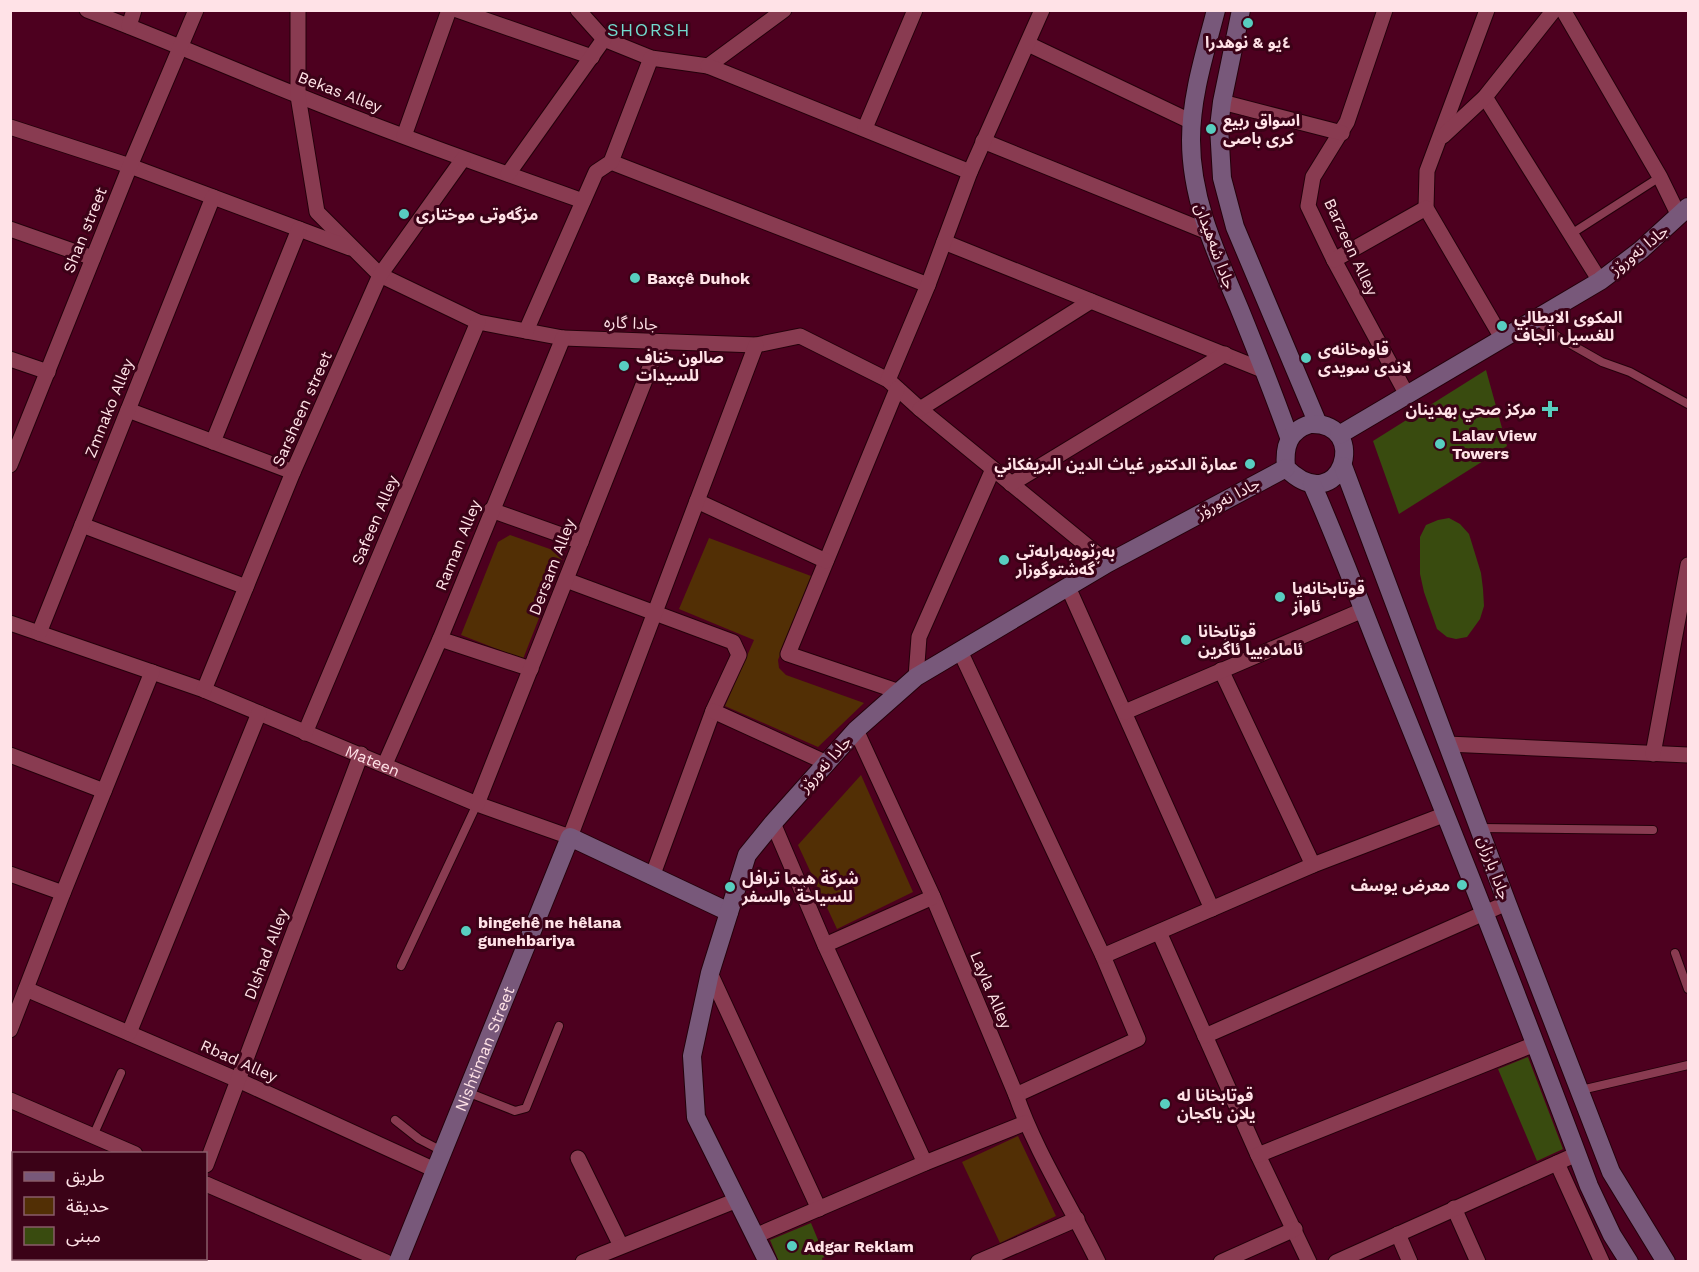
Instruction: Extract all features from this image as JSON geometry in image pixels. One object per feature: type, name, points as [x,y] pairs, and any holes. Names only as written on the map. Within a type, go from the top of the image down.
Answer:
[{"type":"main road","name":"جادا شەهیدان","points":[[1216,10],[1196,91],[1192,122],[1194,178],[1208,232],[1265,371],[1289,437]]},
{"type":"main road","name":"جادا شەهیدان","points":[[1241,10],[1222,102],[1220,153],[1222,178],[1235,227],[1318,424]]},
{"type":"main road","name":"جادا نەورۆز","points":[[1339,435],[1600,281],[1641,250],[1686,210]]},
{"type":"main road","points":[[1318,424],[1339,435],[1345,450],[1343,466],[1330,480],[1312,484],[1296,477],[1286,468],[1285,454],[1289,437],[1302,427],[1318,424]]},
{"type":"main road","name":"جادا بارزان","points":[[1343,466],[1611,1172],[1666,1262]]},
{"type":"main road","name":"جادا نەورۆز","points":[[768,1262],[696,1117],[692,1056],[710,973],[747,855],[856,730],[916,677],[1108,563],[1286,468]]},
{"type":"main road","name":"جادا بارزان","points":[[1312,484],[1334,533],[1485,912],[1588,1186],[1612,1235],[1629,1262]]},
{"type":"main road","name":"Mateen","points":[[570,837],[729,912]]},
{"type":"main road","name":"Nishtiman Street","points":[[398,1262],[570,837]]},
{"type":"street","name":"Bekas Alley","points":[[87,10],[181,46],[298,96],[463,159],[583,201]]},
{"type":"street","points":[[129,26],[134,10]]},
{"type":"street","name":"Shan street","points":[[10,465],[195,10]]},
{"type":"street","name":"جادا گارە","points":[[298,10],[298,96],[317,212],[381,275],[478,322],[563,338],[756,345],[800,336],[892,384],[1108,563]]},
{"type":"street","points":[[404,136],[449,10]]},
{"type":"street","points":[[457,10],[592,57]]},
{"type":"street","points":[[578,10],[604,39],[651,58],[708,66],[970,172]]},
{"type":"street","points":[[708,66],[784,10]]},
{"type":"street","points":[[866,128],[915,10]]},
{"type":"street","points":[[900,692],[788,654],[826,561],[970,172],[1042,10]]},
{"type":"street","name":"Barzeen Alley","points":[[1384,10],[1347,122],[1313,177],[1308,206],[1334,260],[1407,395]]},
{"type":"street","points":[[1487,10],[1427,171],[1426,208],[1502,338]]},
{"type":"street","points":[[1441,137],[1485,97],[1554,10]]},
{"type":"street","points":[[1563,10],[1660,177],[1686,210]]},
{"type":"street","points":[[508,174],[604,39]]},
{"type":"street","points":[[1028,44],[1192,122]]},
{"type":"street","points":[[526,331],[596,172],[611,162],[651,58]]},
{"type":"street","points":[[1485,97],[1600,281]]},
{"type":"street","points":[[1222,102],[1342,133]]},
{"type":"street","points":[[10,127],[130,166],[354,249]]},
{"type":"street","points":[[983,141],[1208,232]]},
{"type":"street","name":"Sarsheen street","points":[[204,690],[293,472],[381,275],[463,159]]},
{"type":"street","points":[[611,162],[928,285]]},
{"type":"street","name":"Zmnako Alley","points":[[39,633],[213,197]]},
{"type":"street","points":[[1334,260],[1426,208]]},
{"type":"street","points":[[10,229],[93,258]]},
{"type":"street","points":[[213,442],[299,229]]},
{"type":"street","points":[[944,242],[1265,371]]},
{"type":"street","points":[[920,409],[1091,301]]},
{"type":"street","name":"Safeen Alley","points":[[305,733],[478,322]]},
{"type":"street","name":"Raman Alley","points":[[385,764],[440,639],[563,338]]},
{"type":"street","name":"Dersam Alley","points":[[477,804],[660,342]]},
{"type":"street","points":[[570,837],[756,345]]},
{"type":"street","points":[[1011,484],[1225,354]]},
{"type":"street","points":[[10,359],[48,372]]},
{"type":"street","points":[[128,410],[293,472]]},
{"type":"street","points":[[916,677],[919,637],[993,469]]},
{"type":"street","points":[[697,501],[826,561]]},
{"type":"street","points":[[491,510],[581,542]]},
{"type":"street","points":[[82,525],[246,587]]},
{"type":"street","points":[[1653,754],[1689,565]]},
{"type":"street","points":[[566,580],[733,642],[739,655],[713,711],[652,877]]},
{"type":"street","points":[[1068,586],[1212,909]]},
{"type":"street","points":[[1125,712],[1363,610]]},
{"type":"street","name":"Mateen","points":[[10,623],[204,690],[477,804],[570,837]]},
{"type":"street","points":[[440,639],[531,669]]},
{"type":"street","points":[[960,651],[1103,956],[1138,1039],[1016,1095]]},
{"type":"street","points":[[1221,670],[1313,865]]},
{"type":"street","points":[[10,1030],[152,672]]},
{"type":"street","points":[[713,711],[827,763]]},
{"type":"street","points":[[129,1033],[259,713]]},
{"type":"street","name":"Layla Alley","points":[[856,730],[933,897],[1016,1095],[1025,1123],[1098,1262]]},
{"type":"street","points":[[1447,744],[1689,755]]},
{"type":"street","name":"Dlshad Alley","points":[[207,1163],[361,754]]},
{"type":"street","points":[[10,755],[104,791]]},
{"type":"street","points":[[1103,956],[1313,865],[1446,814]]},
{"type":"street","points":[[773,823],[825,945],[925,1162]]},
{"type":"street","points":[[10,874],[63,893]]},
{"type":"street","points":[[825,945],[933,897]]},
{"type":"street","points":[[1205,1036],[1507,903]]},
{"type":"street","points":[[1159,932],[1258,1155],[1309,1262]]},
{"type":"street","points":[[710,973],[819,1209]]},
{"type":"street","name":"Rbad Alley","points":[[26,989],[238,1080],[435,1170]]},
{"type":"street","points":[[1258,1155],[1535,1044]]},
{"type":"street","points":[[10,1100],[130,1152]]},
{"type":"street","points":[[755,1236],[925,1162],[1025,1123]]},
{"type":"street","points":[[1336,1262],[1577,1154]]},
{"type":"street","points":[[578,1158],[621,1246]]},
{"type":"street","points":[[1557,1163],[1602,1262]]},
{"type":"street","points":[[207,1184],[386,1262]]},
{"type":"street","points":[[583,1262],[737,1200]]},
{"type":"street","points":[[1454,1208],[1478,1262]]},
{"type":"street","points":[[978,1262],[1077,1219]]},
{"type":"street","points":[[1225,1261],[1294,1229]]},
{"type":"street","points":[[1398,1234],[1410,1262]]},
{"type":"street","points":[[100,1261],[171,1260]]},
{"type":"lane","points":[[1571,234],[1660,177]]},
{"type":"lane","points":[[1535,319],[1558,337],[1602,362],[1630,372],[1689,404]]},
{"type":"lane","points":[[401,966],[477,804]]},
{"type":"lane","points":[[1480,828],[1653,830]]},
{"type":"lane","points":[[1675,953],[1689,989]]},
{"type":"lane","points":[[467,1092],[514,1110],[526,1108],[559,1026]]},
{"type":"lane","points":[[1579,1090],[1689,1065]]},
{"type":"lane","points":[[93,1136],[121,1073]]},
{"type":"lane","points":[[395,1120],[419,1139],[443,1151]]},
{"type":"green space","points":[[510,535],[564,554],[523,659],[461,635],[498,542]]},
{"type":"green space","points":[[709,538],[811,576],[778,660],[779,668],[786,675],[864,703],[818,747],[725,706],[754,640],[679,609]]},
{"type":"green space","points":[[861,775],[913,892],[837,929],[798,845]]},
{"type":"green space","points":[[1018,1136],[1056,1216],[1000,1243],[962,1162]]},
{"type":"building","name":"Lalav View Towers","points":[[1486,370],[1507,446],[1399,514],[1373,441]]},
{"type":"building","points":[[1449,518],[1460,524],[1469,534],[1481,573],[1484,606],[1480,619],[1467,637],[1456,639],[1447,637],[1437,629],[1420,574],[1420,537],[1426,525]]},
{"type":"building","points":[[1528,1057],[1563,1149],[1537,1161],[1498,1069]]},
{"type":"building","name":"Adgar Reklam","points":[[811,1223],[825,1257],[822,1258],[823,1262],[779,1262],[770,1240]]},
{"type":"place","name":"٤يو & نوهدرا","points":[[1248,23]]},
{"type":"place","name":"اسواق ربيع كرى باصى","points":[[1211,129]]},
{"type":"place","name":"مزگەوتی موختاری","points":[[404,214]]},
{"type":"place","name":"Baxçê Duhok","points":[[635,278]]},
{"type":"place","name":"المكوى الايطالي للغسيل الجاف","points":[[1502,326]]},
{"type":"place","name":"قاوەخانەی لاندی سویدی","points":[[1306,358]]},
{"type":"place","name":"صالون خناف للسيدات","points":[[624,366]]},
{"type":"place","name":"مركز صحي بهدينان","points":[[1550,409]]},
{"type":"place","name":"Lalav View Towers","points":[[1440,444]]},
{"type":"place","name":"عمارة الدكتور غياث الدين البريفكاني","points":[[1250,464]]},
{"type":"place","name":"بەڕێوەبەرایەتی گەشتوگوزار","points":[[1004,560]]},
{"type":"place","name":"قوتابخانەیا ئاواز","points":[[1280,597]]},
{"type":"place","name":"قوتابخانا ئامادەییا ئاگرین","points":[[1186,640]]},
{"type":"place","name":"معرض يوسف","points":[[1462,885]]},
{"type":"place","name":"شركة هيما ترافل للسياحة والسفر","points":[[730,887]]},
{"type":"place","name":"bingehê ne hêlana gunehbariya","points":[[466,931]]},
{"type":"place","name":"قوتابخانا له يلان ياكجان","points":[[1165,1104]]},
{"type":"place","name":"Adgar Reklam","points":[[792,1246]]},
{"type":"district","name":"SHORSH","points":[[649,29]]}]
